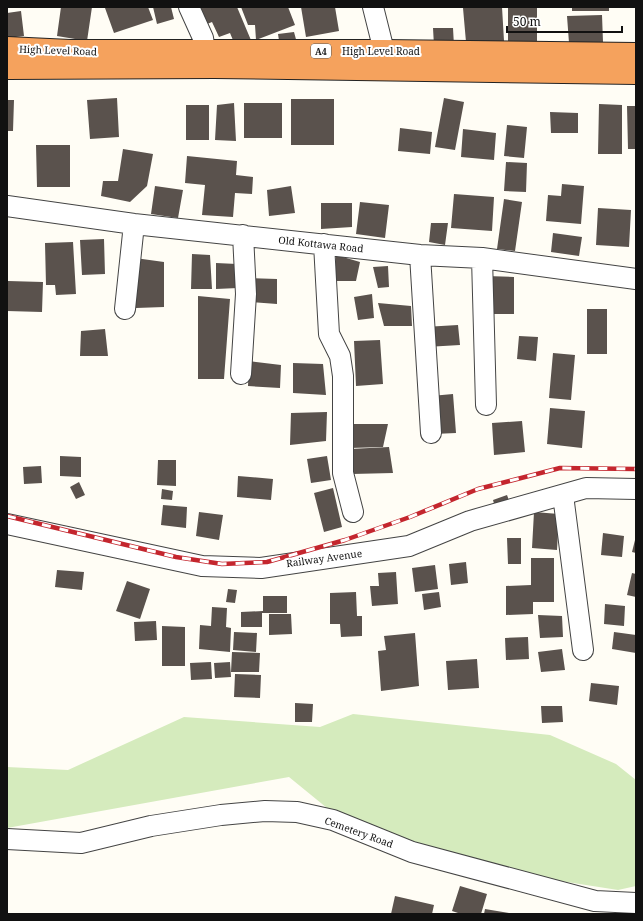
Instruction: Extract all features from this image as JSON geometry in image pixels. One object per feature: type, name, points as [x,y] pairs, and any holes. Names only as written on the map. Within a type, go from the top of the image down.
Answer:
[{"type":"highway","name":"High Level Road","points":[[7,48],[70,51],[384,51],[636,54]]},
{"type":"highway","name":"High Level Road","points":[[7,68],[206,67],[636,73]]},
{"type":"street","points":[[189,7],[203,38],[205,51]]},
{"type":"street","points":[[373,7],[384,51]]},
{"type":"street","name":"Old Kottawa Road","points":[[7,206],[134,224],[420,254],[482,258],[636,279]]},
{"type":"street","points":[[125,309],[134,224]]},
{"type":"street","points":[[241,374],[246,294],[243,235]]},
{"type":"street","points":[[324,244],[329,334],[340,356],[343,376],[343,473],[353,512]]},
{"type":"street","points":[[420,254],[431,433]]},
{"type":"street","points":[[482,258],[486,405]]},
{"type":"street","name":"Railway Avenue","points":[[7,524],[202,566],[261,568],[409,546],[470,520],[586,488],[636,489]]},
{"type":"street","points":[[563,495],[583,650]]},
{"type":"street","name":"Cemetery Road","points":[[7,839],[81,843],[151,826],[221,815],[265,811],[297,812],[333,820],[412,852],[595,901],[631,906]]},
{"type":"green space","points":[[353,714],[550,735],[616,764],[636,780],[636,886],[618,890],[471,867],[365,839],[289,777],[7,828],[7,767],[68,770],[184,717],[320,727]]},
{"type":"building","points":[[61,7],[92,7],[87,41],[57,36]]},
{"type":"building","points":[[148,7],[153,20],[114,33],[105,8]]},
{"type":"building","points":[[153,7],[171,7],[174,19],[157,24]]},
{"type":"building","points":[[192,7],[237,7],[253,45],[235,45],[230,33],[219,37],[212,22],[200,27]]},
{"type":"building","points":[[241,7],[288,7],[295,25],[256,40],[255,25],[248,25]]},
{"type":"building","points":[[301,7],[335,7],[339,31],[306,37]]},
{"type":"building","points":[[502,7],[504,41],[466,42],[463,8]]},
{"type":"building","points":[[508,7],[537,7],[537,46],[508,47]]},
{"type":"building","points":[[572,7],[609,7],[609,11],[572,11]]},
{"type":"building","points":[[21,11],[24,36],[7,38],[7,13]]},
{"type":"building","points":[[602,15],[603,42],[569,43],[567,16]]},
{"type":"building","points":[[433,28],[453,28],[454,46],[434,46]]},
{"type":"building","points":[[294,32],[297,43],[280,47],[278,34]]},
{"type":"building","points":[[117,98],[119,137],[90,139],[87,100]]},
{"type":"building","points":[[444,98],[464,102],[455,150],[435,147]]},
{"type":"building","points":[[291,99],[334,99],[334,145],[291,145]]},
{"type":"building","points":[[7,100],[14,100],[13,131],[7,131]]},
{"type":"building","points":[[234,103],[236,141],[215,140],[217,105]]},
{"type":"building","points":[[244,103],[282,103],[282,138],[244,138]]},
{"type":"building","points":[[599,104],[622,105],[622,154],[598,154]]},
{"type":"building","points":[[186,105],[209,105],[209,140],[186,140]]},
{"type":"building","points":[[627,106],[636,106],[636,149],[628,149]]},
{"type":"building","points":[[550,112],[578,113],[578,133],[551,133]]},
{"type":"building","points":[[507,125],[527,127],[524,158],[504,156]]},
{"type":"building","points":[[400,128],[432,132],[430,154],[398,151]]},
{"type":"building","points":[[463,129],[496,133],[494,160],[461,157]]},
{"type":"building","points":[[36,145],[70,145],[70,187],[37,187]]},
{"type":"building","points":[[123,149],[153,154],[147,186],[130,202],[101,196],[103,181],[118,181]]},
{"type":"building","points":[[187,156],[237,161],[236,175],[253,177],[252,194],[235,193],[233,217],[202,215],[205,185],[185,183]]},
{"type":"building","points":[[506,162],[527,163],[526,192],[504,191]]},
{"type":"building","points":[[562,184],[584,186],[581,224],[546,221],[548,195],[561,196]]},
{"type":"building","points":[[155,186],[183,190],[178,218],[151,214]]},
{"type":"building","points":[[291,186],[295,213],[269,216],[267,190]]},
{"type":"building","points":[[454,194],[494,197],[492,231],[451,228]]},
{"type":"building","points":[[504,199],[522,202],[515,251],[497,249]]},
{"type":"building","points":[[360,202],[389,205],[385,238],[356,234]]},
{"type":"building","points":[[321,203],[352,203],[352,227],[321,229]]},
{"type":"building","points":[[598,208],[631,210],[629,247],[596,245]]},
{"type":"building","points":[[431,223],[448,223],[445,245],[429,242]]},
{"type":"building","points":[[553,233],[582,237],[579,256],[551,252]]},
{"type":"building","points":[[104,239],[105,274],[82,275],[80,240]]},
{"type":"building","points":[[73,242],[76,294],[56,295],[55,285],[46,285],[45,243]]},
{"type":"building","points":[[192,254],[210,255],[212,289],[191,289]]},
{"type":"building","points":[[336,255],[360,262],[356,281],[334,281]]},
{"type":"building","points":[[135,258],[164,262],[164,307],[136,308]]},
{"type":"building","points":[[216,263],[237,264],[238,288],[216,289]]},
{"type":"building","points":[[388,266],[389,287],[378,288],[373,267]]},
{"type":"building","points":[[486,276],[514,277],[514,314],[487,314]]},
{"type":"building","points":[[249,278],[277,279],[277,304],[249,302]]},
{"type":"building","points":[[8,281],[43,282],[42,312],[7,311]]},
{"type":"building","points":[[372,294],[374,318],[358,320],[354,297]]},
{"type":"building","points":[[198,296],[230,299],[224,379],[198,379]]},
{"type":"building","points":[[378,303],[411,306],[412,326],[384,326]]},
{"type":"building","points":[[587,309],[607,309],[607,354],[587,354]]},
{"type":"building","points":[[458,325],[460,345],[426,347],[424,327]]},
{"type":"building","points":[[105,329],[108,356],[80,356],[81,331]]},
{"type":"building","points":[[519,336],[538,337],[536,361],[517,359]]},
{"type":"building","points":[[380,340],[383,384],[356,386],[354,341]]},
{"type":"building","points":[[553,353],[575,355],[571,400],[549,398]]},
{"type":"building","points":[[249,361],[281,365],[280,388],[248,386]]},
{"type":"building","points":[[293,363],[323,364],[326,395],[293,393]]},
{"type":"building","points":[[453,394],[456,433],[434,434],[431,396]]},
{"type":"building","points":[[550,408],[585,411],[582,448],[547,444]]},
{"type":"building","points":[[327,412],[326,441],[290,445],[291,413]]},
{"type":"building","points":[[522,421],[525,452],[494,455],[492,423]]},
{"type":"building","points":[[349,424],[388,424],[383,447],[350,448]]},
{"type":"building","points":[[389,447],[393,473],[352,474],[350,449]]},
{"type":"building","points":[[60,456],[81,457],[81,477],[60,476]]},
{"type":"building","points":[[327,456],[331,480],[311,483],[307,459]]},
{"type":"building","points":[[158,460],[176,460],[176,486],[157,485]]},
{"type":"building","points":[[41,466],[42,483],[24,484],[23,467]]},
{"type":"building","points":[[238,476],[273,479],[271,500],[237,497]]},
{"type":"building","points":[[79,482],[85,495],[76,499],[70,487]]},
{"type":"building","points":[[333,488],[342,527],[324,532],[314,493]]},
{"type":"building","points":[[162,489],[173,491],[172,500],[161,499]]},
{"type":"building","points":[[507,495],[511,506],[496,511],[493,500]]},
{"type":"building","points":[[163,505],[187,507],[186,528],[161,525]]},
{"type":"building","points":[[199,512],[223,515],[219,540],[196,536]]},
{"type":"building","points":[[534,512],[559,514],[557,550],[532,548]]},
{"type":"building","points":[[603,533],[624,536],[622,557],[601,555]]},
{"type":"building","points":[[636,536],[636,553],[632,552]]},
{"type":"building","points":[[507,538],[521,538],[521,564],[508,564]]},
{"type":"building","points":[[531,558],[554,558],[554,602],[533,602],[533,614],[506,615],[506,586],[531,585]]},
{"type":"building","points":[[466,562],[468,583],[451,585],[449,564]]},
{"type":"building","points":[[435,565],[438,589],[415,592],[412,568]]},
{"type":"building","points":[[57,570],[84,572],[82,590],[55,587]]},
{"type":"building","points":[[396,572],[398,604],[372,606],[370,586],[379,586],[378,573]]},
{"type":"building","points":[[632,573],[636,574],[636,597],[627,595]]},
{"type":"building","points":[[127,581],[150,589],[140,619],[116,611]]},
{"type":"building","points":[[228,589],[237,590],[235,603],[226,602]]},
{"type":"building","points":[[356,592],[357,616],[362,616],[362,636],[341,637],[340,624],[330,624],[330,593]]},
{"type":"building","points":[[439,592],[441,607],[424,610],[422,594]]},
{"type":"building","points":[[263,596],[287,596],[287,613],[262,613],[262,627],[241,627],[241,612],[263,611]]},
{"type":"building","points":[[605,604],[625,606],[624,626],[604,624]]},
{"type":"building","points":[[212,607],[227,608],[226,627],[231,628],[230,652],[199,649],[200,625],[211,626]]},
{"type":"building","points":[[269,614],[291,614],[292,634],[269,635]]},
{"type":"building","points":[[538,615],[562,616],[563,637],[540,638]]},
{"type":"building","points":[[156,621],[157,640],[135,641],[134,622]]},
{"type":"building","points":[[162,626],[185,627],[185,666],[162,666]]},
{"type":"building","points":[[234,632],[257,633],[256,652],[233,650]]},
{"type":"building","points":[[614,632],[636,635],[636,653],[612,649]]},
{"type":"building","points":[[415,633],[419,686],[381,691],[378,651],[386,650],[384,636]]},
{"type":"building","points":[[528,637],[529,659],[506,660],[505,638]]},
{"type":"building","points":[[562,649],[565,670],[541,672],[538,652]]},
{"type":"building","points":[[232,652],[260,653],[259,672],[231,672]]},
{"type":"building","points":[[477,659],[479,688],[448,690],[446,661]]},
{"type":"building","points":[[211,662],[212,679],[191,680],[190,663]]},
{"type":"building","points":[[230,662],[231,677],[215,678],[214,663]]},
{"type":"building","points":[[235,674],[261,675],[260,698],[234,697]]},
{"type":"building","points":[[591,683],[619,686],[617,705],[589,701]]},
{"type":"building","points":[[295,703],[313,704],[312,722],[295,722]]},
{"type":"building","points":[[541,706],[562,706],[563,722],[542,723]]},
{"type":"building","points":[[460,886],[487,894],[481,914],[461,914],[452,911]]},
{"type":"building","points":[[395,896],[434,905],[432,914],[391,914]]},
{"type":"building","points":[[485,909],[509,913],[509,914],[484,914]]},
{"type":"railway","points":[[7,516],[176,557],[222,564],[267,562],[345,540],[410,517],[478,489],[560,468],[636,469]]}]
